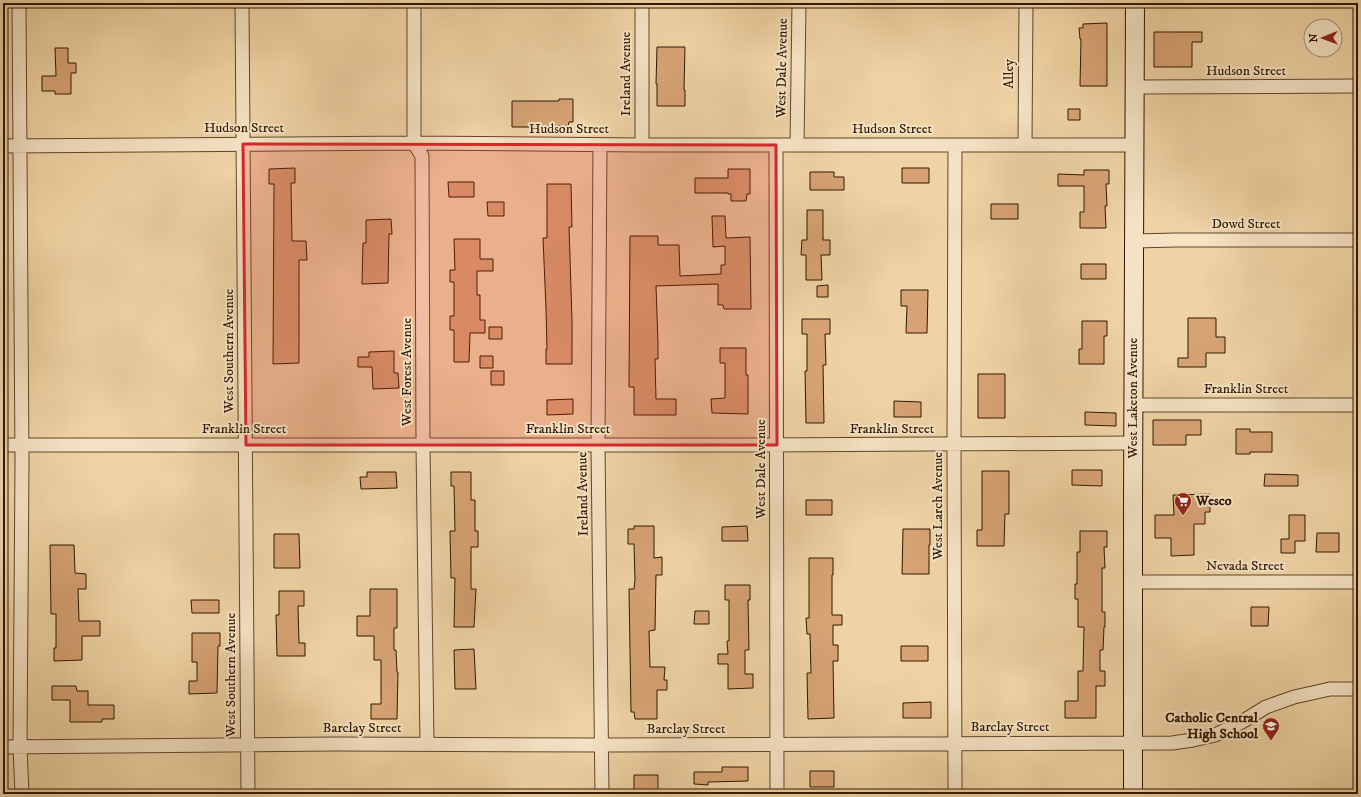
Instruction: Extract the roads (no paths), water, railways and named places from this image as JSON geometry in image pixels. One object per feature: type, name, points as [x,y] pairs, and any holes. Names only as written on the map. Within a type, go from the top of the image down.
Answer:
[{"type":"main road","name":"West Laketon Avenue","points":[[1133,794],[1135,3]]},
{"type":"street","points":[[19,3],[22,445],[20,747],[22,794]]},
{"type":"street","name":"West Southern Avenue","points":[[242,3],[248,794]]},
{"type":"street","name":"West Forest Avenue","points":[[414,3],[414,143],[422,156],[423,445],[427,744]]},
{"type":"street","name":"Ireland Avenue","points":[[642,3],[642,145]]},
{"type":"street","name":"West Dale Avenue","points":[[797,139],[799,3]]},
{"type":"street","name":"Alley","points":[[1025,145],[1026,3]]},
{"type":"street","name":"Hudson Street","points":[[1134,87],[1358,86]]},
{"type":"street","name":"Hudson Street","points":[[3,146],[414,143],[776,145],[797,139],[955,146],[1134,145]]},
{"type":"street","name":"Ireland Avenue","points":[[600,145],[598,445],[601,729],[603,745],[602,794]]},
{"type":"street","name":"West Dale Avenue","points":[[776,145],[777,794]]},
{"type":"street","name":"West Larch Avenue","points":[[955,146],[955,794]]},
{"type":"street","name":"Dowd Street","points":[[1134,242],[1176,240],[1358,240]]},
{"type":"street","name":"Franklin Street","points":[[1134,405],[1358,405]]},
{"type":"street","name":"Franklin Street","points":[[3,445],[777,445],[1133,443]]},
{"type":"street","name":"Nevada Street","points":[[1133,582],[1358,582]]},
{"type":"street","name":"Barclay Street","points":[[3,747],[427,744],[603,745],[1172,743],[1215,735],[1240,723],[1266,707],[1294,697],[1330,689],[1358,689]]},
{"type":"place","name":"Wesco","points":[[1183,516]]},
{"type":"place","name":"Catholic Central High School","points":[[1271,741]]}]
